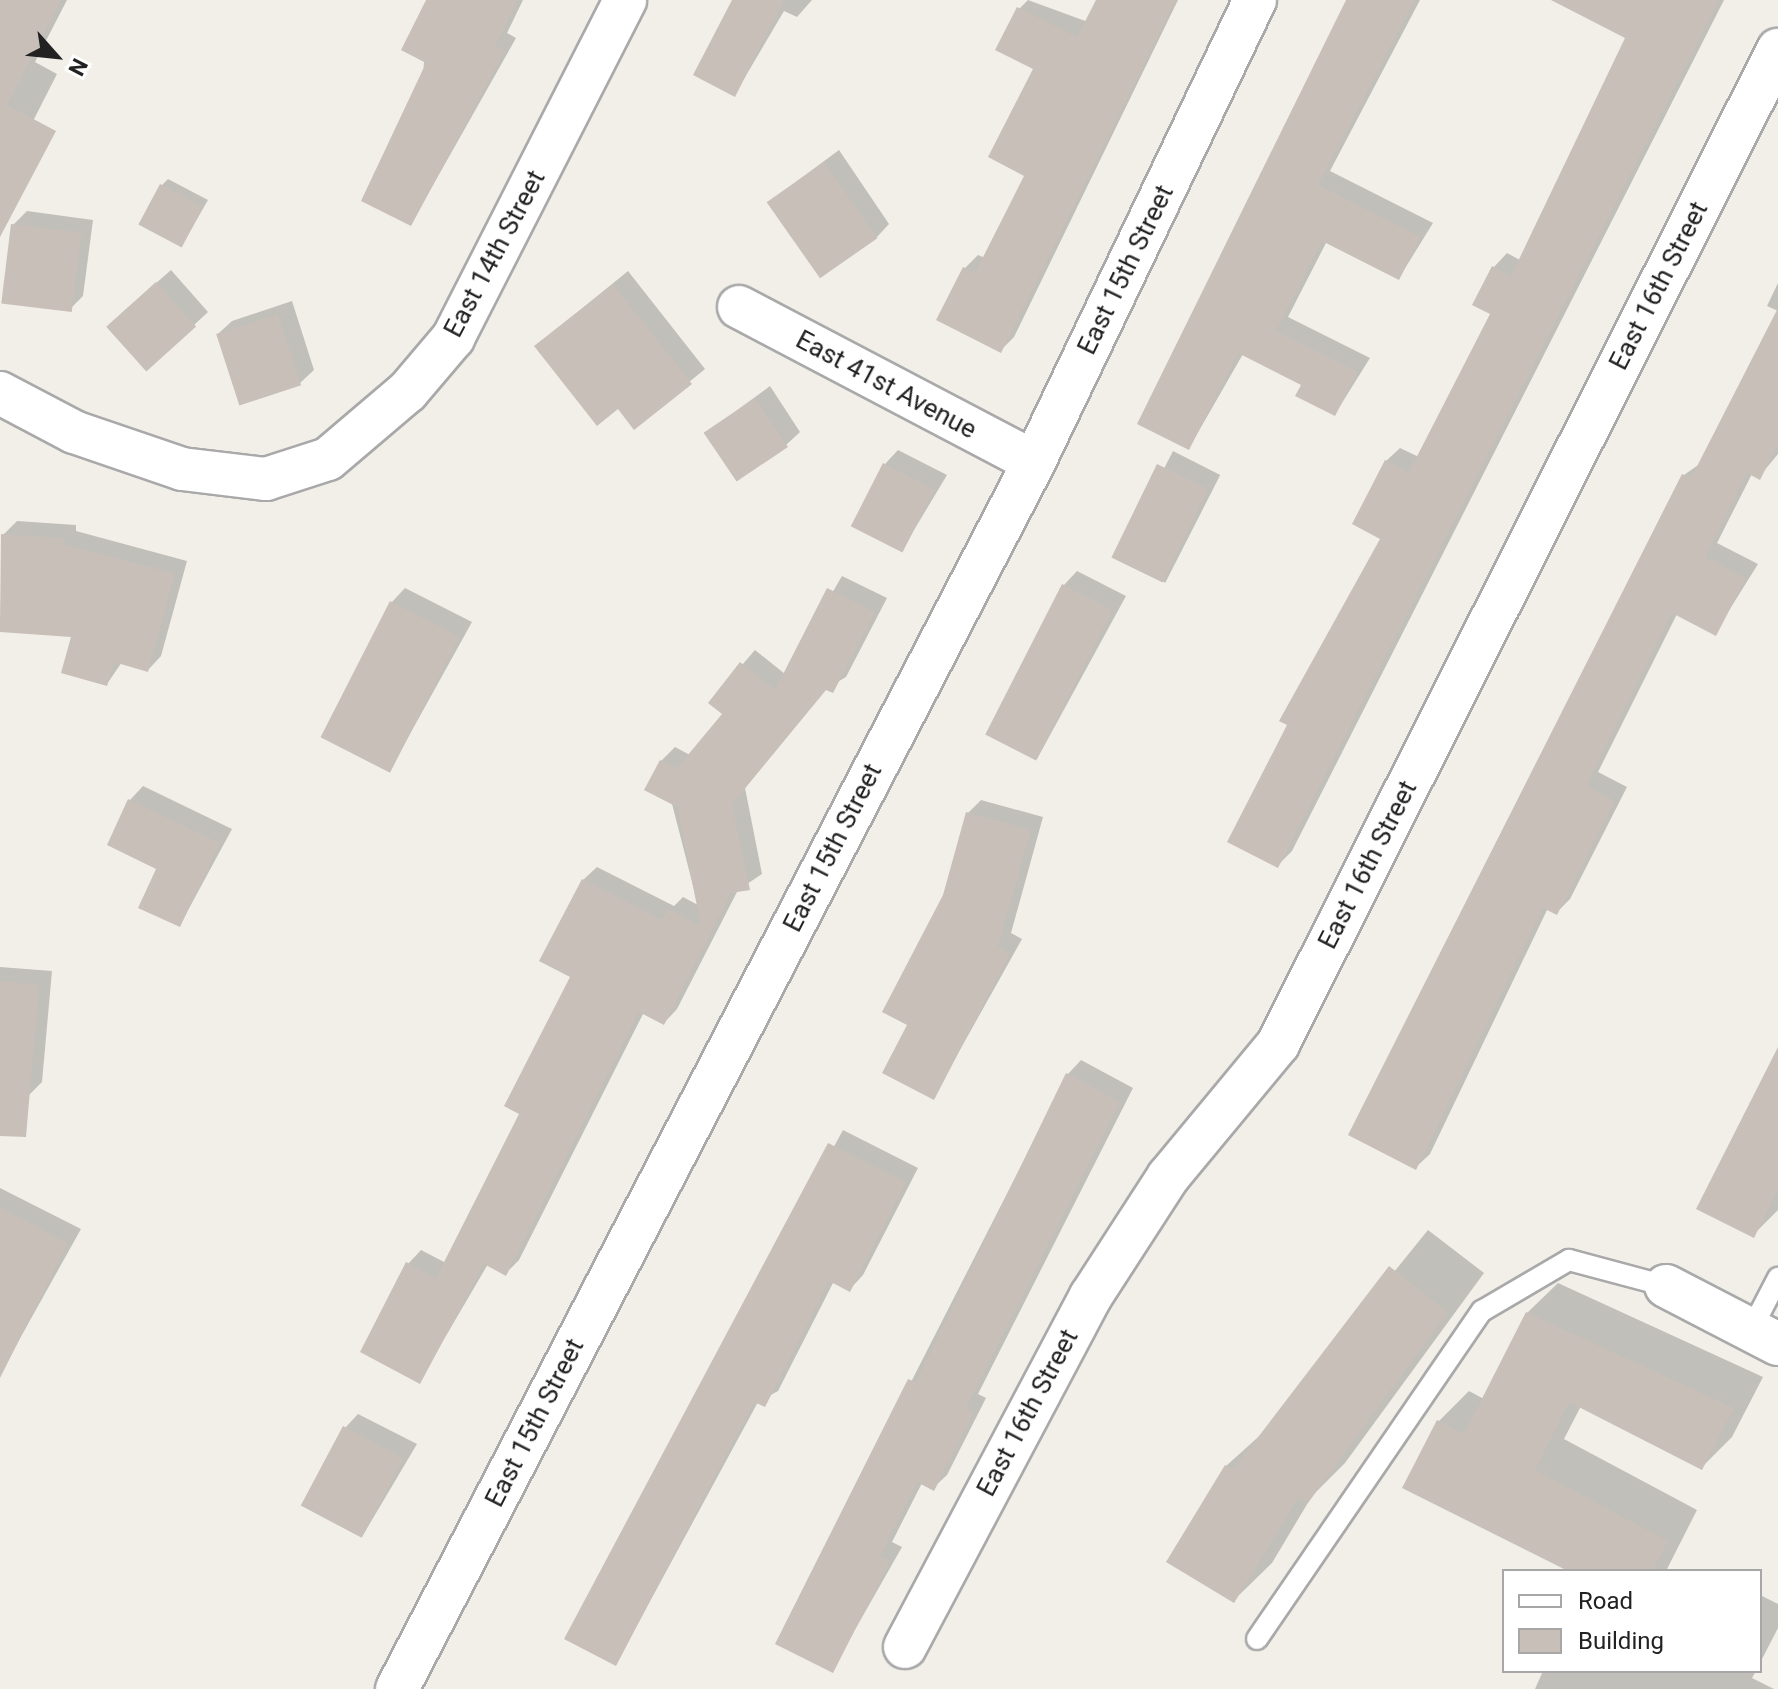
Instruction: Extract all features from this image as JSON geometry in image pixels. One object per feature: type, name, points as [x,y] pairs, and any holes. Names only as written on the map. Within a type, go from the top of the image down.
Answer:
[{"type":"street","name":"East 14th Street","points":[[0,393],[74,432],[182,469],[266,479],[328,459],[408,391],[453,338],[625,0]]},
{"type":"street","name":"East 15th Street","points":[[397,1689],[1034,462],[1255,0]]},
{"type":"street","name":"East 16th Street","points":[[905,1647],[1091,1296],[1168,1177],[1278,1044],[1778,50]]},
{"type":"street","name":"East 41st Avenue","points":[[739,307],[1034,462]]},
{"type":"street","points":[[1666,1286],[1764,1337]]},
{"type":"lane","points":[[1257,1639],[1482,1311],[1569,1260],[1666,1286]]},
{"type":"lane","points":[[1764,1337],[1778,1278]]},
{"type":"building","points":[[0,0],[61,0],[7,105],[56,131],[0,237]]},
{"type":"building","points":[[426,0],[518,0],[495,46],[505,51],[411,226],[361,201],[426,63],[401,50]]},
{"type":"building","points":[[732,0],[784,0],[735,97],[693,75]]},
{"type":"building","points":[[1096,0],[1176,0],[1001,353],[936,320],[963,267],[975,273],[1024,176],[988,157],[1033,69],[995,50],[1017,7],[1077,37]]},
{"type":"building","points":[[1346,0],[1415,0],[1318,185],[1421,237],[1399,280],[1322,241],[1276,331],[1358,372],[1335,416],[1295,396],[1301,385],[1238,353],[1189,450],[1137,424]]},
{"type":"building","points":[[1551,0],[1719,0],[1278,868],[1227,842],[1287,725],[1279,721],[1380,539],[1352,524],[1385,460],[1409,472],[1490,314],[1472,305],[1492,266],[1511,276],[1625,38]]},
{"type":"building","points":[[824,162],[877,238],[820,278],[767,202]]},
{"type":"building","points":[[160,184],[203,207],[182,248],[138,225]]},
{"type":"building","points":[[11,224],[81,233],[72,312],[1,303]]},
{"type":"building","points":[[156,282],[196,327],[146,371],[106,327]]},
{"type":"building","points":[[613,284],[692,384],[634,430],[618,409],[597,426],[534,346]]},
{"type":"building","points":[[1778,308],[1778,444],[1760,480],[1747,473],[1705,557],[1746,578],[1716,636],[1672,613],[1586,786],[1615,801],[1557,915],[1543,908],[1416,1170],[1348,1135],[1682,474],[1691,478]]},
{"type":"building","points":[[278,314],[301,385],[239,405],[216,334]]},
{"type":"building","points":[[755,398],[788,447],[737,482],[704,433]]},
{"type":"building","points":[[883,463],[935,489],[902,553],[851,526]]},
{"type":"building","points":[[1157,464],[1208,489],[1163,582],[1111,557]]},
{"type":"building","points":[[1,534],[64,538],[63,544],[175,574],[148,672],[114,662],[107,686],[61,673],[71,637],[0,632]]},
{"type":"building","points":[[1062,584],[1113,610],[1036,760],[985,735]]},
{"type":"building","points":[[827,588],[875,612],[833,693],[826,690],[732,804],[750,890],[731,893],[664,1025],[639,1012],[506,1276],[484,1264],[420,1384],[360,1352],[406,1262],[436,1278],[519,1114],[504,1106],[570,977],[539,961],[582,879],[662,920],[668,909],[701,926],[677,807],[644,790],[660,760],[677,768],[722,714],[708,703],[740,662],[775,690]]},
{"type":"building","points":[[390,601],[459,636],[390,773],[321,737]]},
{"type":"building","points":[[128,799],[220,843],[180,927],[138,908],[156,869],[107,845]]},
{"type":"building","points":[[966,812],[1031,830],[998,947],[1010,953],[934,1100],[882,1073],[907,1025],[882,1012],[943,895]]},
{"type":"building","points":[[0,981],[39,985],[26,1137],[0,1136]]},
{"type":"building","points":[[1778,1047],[1778,1189],[1754,1238],[1696,1209]]},
{"type":"building","points":[[1066,1073],[1120,1102],[966,1408],[974,1412],[934,1491],[917,1482],[880,1556],[890,1561],[833,1673],[775,1644],[908,1379],[916,1382]]},
{"type":"building","points":[[828,1143],[906,1182],[850,1292],[829,1281],[765,1407],[754,1402],[616,1666],[564,1639]]},
{"type":"building","points":[[0,1208],[68,1243],[0,1378]]},
{"type":"building","points":[[1389,1266],[1448,1312],[1308,1503],[1299,1497],[1234,1603],[1166,1562],[1225,1465],[1233,1470]]},
{"type":"building","points":[[1526,1312],[1734,1408],[1702,1470],[1569,1402],[1535,1470],[1668,1541],[1654,1569],[1564,1569],[1402,1488],[1437,1420],[1464,1434]]},
{"type":"building","points":[[343,1426],[404,1458],[362,1538],[301,1505]]}]
